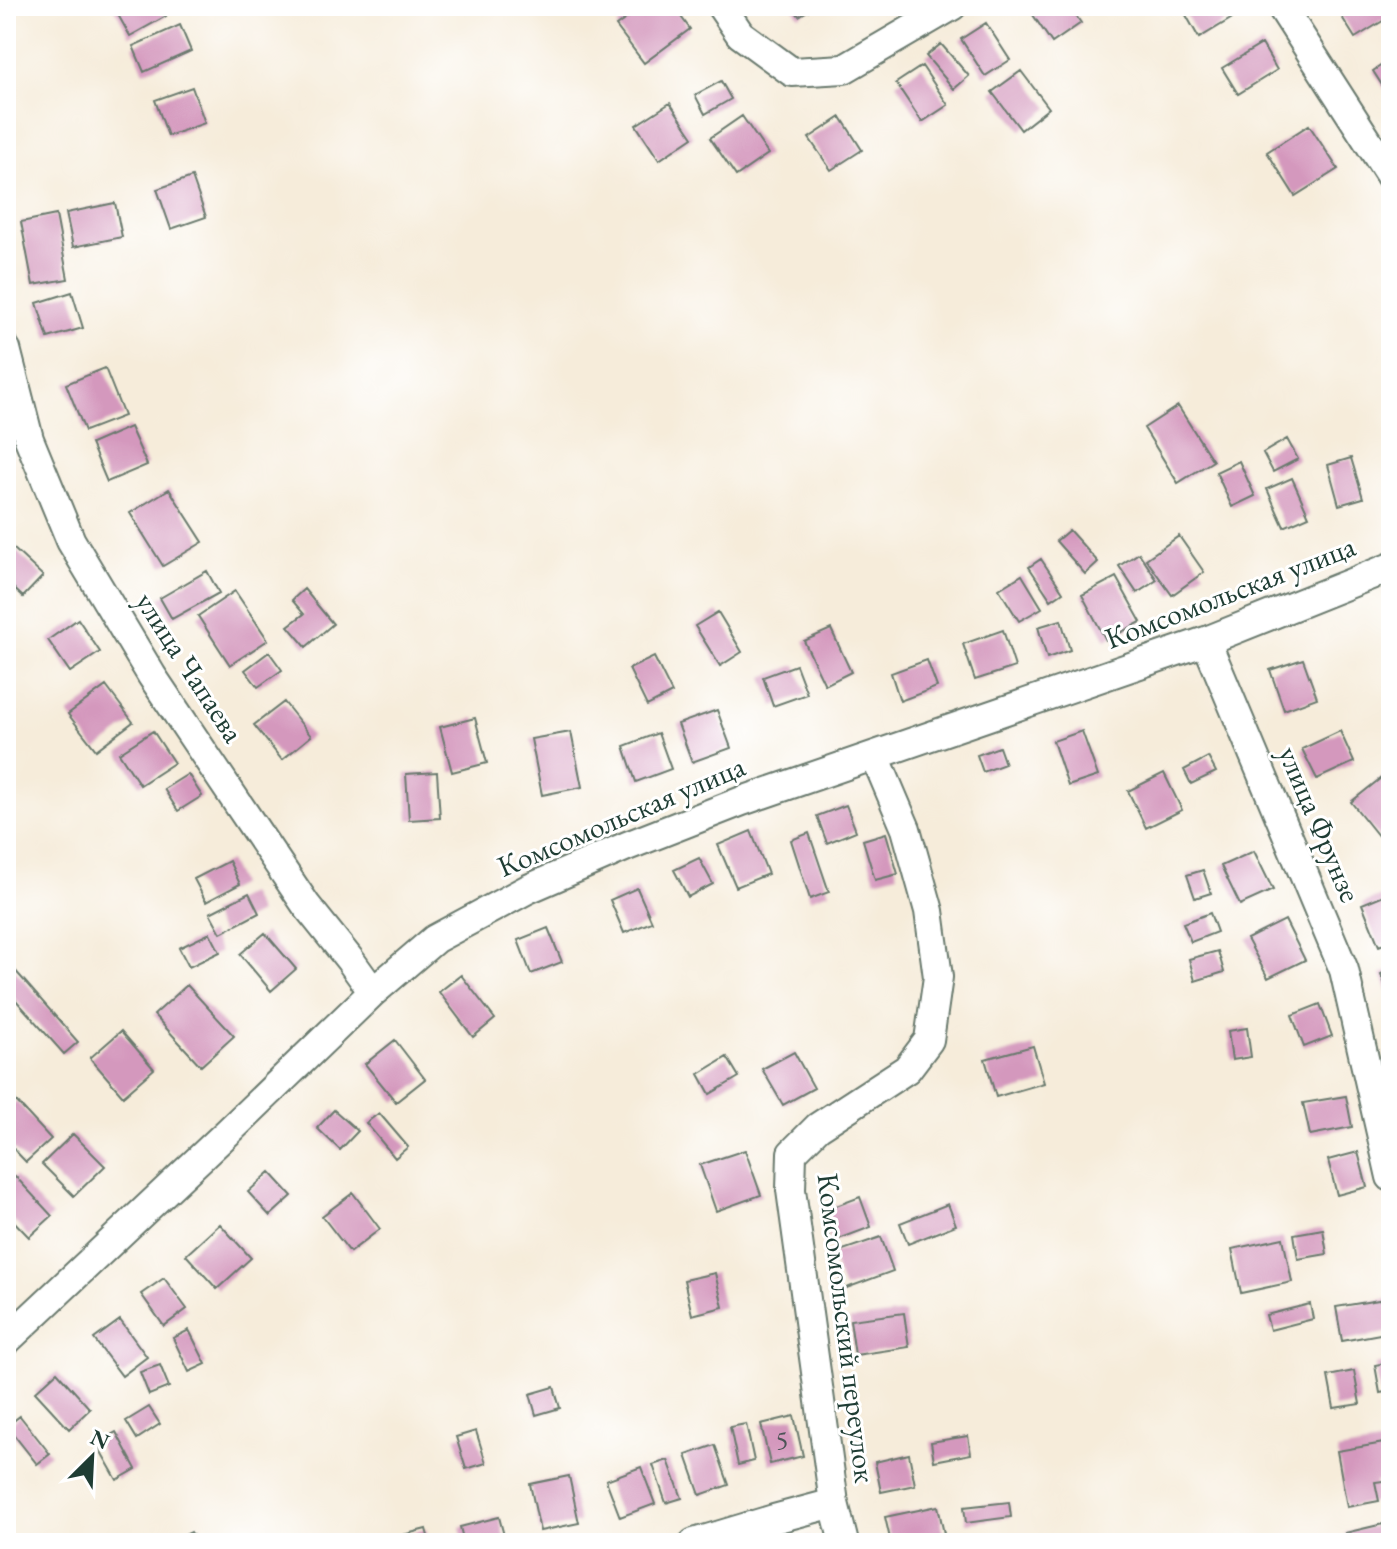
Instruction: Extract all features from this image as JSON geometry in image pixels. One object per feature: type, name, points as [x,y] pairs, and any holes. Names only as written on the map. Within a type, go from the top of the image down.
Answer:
[{"type":"street","points":[[721,6],[740,34],[792,72],[844,69],[952,6]]},
{"type":"street","points":[[1281,6],[1391,177]]},
{"type":"street","name":"улица Чапаева","points":[[6,349],[29,439],[71,541],[160,689],[306,905],[373,992]]},
{"type":"street","name":"Комсомольская улица","points":[[6,1341],[373,992],[435,939],[528,889],[742,801],[1206,641],[1391,567]]},
{"type":"street","name":"улица Фрунзе","points":[[1206,641],[1344,970],[1391,1177]]},
{"type":"street","name":"Комсомольский переулок","points":[[694,1543],[834,1503],[791,1190],[792,1153],[818,1127],[907,1069],[929,1040],[938,977],[929,911],[910,843],[875,756]]},
{"type":"street","points":[[834,1503],[844,1543]]},
{"type":"building","points":[[113,6],[161,6],[166,16],[130,36]]},
{"type":"building","points":[[644,6],[673,6],[690,29],[644,63],[616,26]]},
{"type":"building","points":[[792,6],[816,6],[799,16]]},
{"type":"building","points":[[1027,6],[1069,6],[1081,23],[1052,43]]},
{"type":"building","points":[[1234,6],[1239,14],[1199,38],[1182,8]]},
{"type":"building","points":[[1335,6],[1386,6],[1391,16],[1355,38]]},
{"type":"building","points":[[986,23],[1010,60],[985,76],[961,39]]},
{"type":"building","points":[[180,25],[191,51],[144,72],[133,46]]},
{"type":"building","points":[[941,44],[969,76],[954,89],[926,56]]},
{"type":"building","points":[[1262,44],[1277,70],[1238,94],[1222,68]]},
{"type":"building","points":[[1391,59],[1391,99],[1373,71]]},
{"type":"building","points":[[922,66],[948,105],[922,122],[896,83]]},
{"type":"building","points":[[1021,71],[1049,108],[1021,130],[992,92]]},
{"type":"building","points":[[721,81],[731,99],[705,114],[695,95]]},
{"type":"building","points":[[192,87],[205,123],[168,136],[155,100]]},
{"type":"building","points":[[670,103],[693,137],[659,160],[636,125]]},
{"type":"building","points":[[742,116],[768,154],[736,176],[710,138]]},
{"type":"building","points":[[841,117],[862,150],[831,170],[809,138]]},
{"type":"building","points":[[1309,125],[1338,169],[1295,196],[1267,152]]},
{"type":"building","points":[[192,177],[206,217],[171,229],[157,189]]},
{"type":"building","points":[[115,203],[122,237],[73,247],[66,213]]},
{"type":"building","points":[[56,215],[68,279],[33,285],[21,222]]},
{"type":"building","points":[[72,292],[83,328],[48,338],[37,303]]},
{"type":"building","points":[[105,368],[124,416],[85,431],[66,384]]},
{"type":"building","points":[[1178,406],[1213,461],[1178,483],[1144,428]]},
{"type":"building","points":[[130,427],[147,465],[107,482],[91,444]]},
{"type":"building","points":[[1287,439],[1298,459],[1273,472],[1263,453]]},
{"type":"building","points":[[1351,458],[1363,498],[1339,505],[1328,465]]},
{"type":"building","points":[[1239,461],[1255,496],[1232,507],[1216,472]]},
{"type":"building","points":[[1292,478],[1309,516],[1284,527],[1267,489]]},
{"type":"building","points":[[169,489],[203,542],[163,566],[130,513]]},
{"type":"building","points":[[1069,530],[1098,562],[1085,574],[1056,541]]},
{"type":"building","points":[[1179,536],[1204,572],[1172,595],[1146,559]]},
{"type":"building","points":[[13,548],[43,576],[23,597],[6,581],[6,555]]},
{"type":"building","points":[[1139,553],[1157,580],[1137,593],[1119,566]]},
{"type":"building","points":[[1041,559],[1063,592],[1051,600],[1029,567]]},
{"type":"building","points":[[207,571],[219,593],[172,619],[160,598]]},
{"type":"building","points":[[1022,575],[1042,608],[1019,621],[999,589]]},
{"type":"building","points":[[1116,577],[1141,622],[1106,640],[1082,595]]},
{"type":"building","points":[[304,589],[333,624],[306,647],[288,626],[304,614],[292,600]]},
{"type":"building","points":[[235,591],[268,640],[230,665],[198,616]]},
{"type":"building","points":[[718,612],[742,652],[720,666],[695,626]]},
{"type":"building","points":[[78,619],[100,652],[70,672],[48,640]]},
{"type":"building","points":[[1061,620],[1070,650],[1047,658],[1038,627]]},
{"type":"building","points":[[831,629],[851,672],[825,685],[804,641]]},
{"type":"building","points":[[1003,630],[1015,667],[975,680],[963,644]]},
{"type":"building","points":[[269,652],[282,670],[258,687],[245,670]]},
{"type":"building","points":[[654,657],[672,693],[647,706],[629,669]]},
{"type":"building","points":[[1303,659],[1317,698],[1284,710],[1270,670]]},
{"type":"building","points":[[927,660],[937,687],[900,701],[891,673]]},
{"type":"building","points":[[796,665],[807,694],[773,706],[763,677]]},
{"type":"building","points":[[106,686],[133,722],[96,750],[68,714]]},
{"type":"building","points":[[284,702],[311,736],[282,760],[254,725]]},
{"type":"building","points":[[717,710],[731,748],[692,762],[678,724]]},
{"type":"building","points":[[475,718],[487,763],[452,772],[440,727]]},
{"type":"building","points":[[153,731],[174,763],[140,785],[119,753]]},
{"type":"building","points":[[1082,731],[1098,776],[1068,786],[1053,741]]},
{"type":"building","points":[[1340,731],[1354,762],[1317,779],[1302,749]]},
{"type":"building","points":[[571,732],[582,787],[542,795],[531,739]]},
{"type":"building","points":[[658,733],[671,769],[636,782],[624,746]]},
{"type":"building","points":[[999,747],[1005,764],[983,772],[977,755]]},
{"type":"building","points":[[1208,757],[1216,772],[1191,784],[1184,770]]},
{"type":"building","points":[[1391,770],[1391,852],[1351,802]]},
{"type":"building","points":[[437,772],[440,818],[409,820],[406,774]]},
{"type":"building","points":[[1164,773],[1182,810],[1146,828],[1128,791]]},
{"type":"building","points":[[188,774],[202,796],[178,811],[164,789]]},
{"type":"building","points":[[846,805],[856,831],[827,843],[817,816]]},
{"type":"building","points":[[751,831],[768,874],[736,887],[718,845]]},
{"type":"building","points":[[809,833],[829,892],[810,899],[791,840]]},
{"type":"building","points":[[886,833],[898,874],[875,880],[863,840]]},
{"type":"building","points":[[1254,851],[1273,890],[1240,905],[1221,866]]},
{"type":"building","points":[[699,858],[713,884],[688,897],[674,870]]},
{"type":"building","points":[[229,861],[240,884],[206,902],[194,879]]},
{"type":"building","points":[[1203,870],[1211,893],[1195,898],[1187,875]]},
{"type":"building","points":[[637,888],[652,922],[624,933],[610,900]]},
{"type":"building","points":[[1391,892],[1391,941],[1379,946],[1362,904]]},
{"type":"building","points":[[249,893],[259,913],[221,933],[210,913]]},
{"type":"building","points":[[1210,913],[1217,932],[1191,942],[1183,923]]},
{"type":"building","points":[[1285,920],[1305,960],[1268,978],[1247,939]]},
{"type":"building","points":[[548,928],[562,962],[531,974],[518,940]]},
{"type":"building","points":[[210,933],[220,952],[189,967],[179,948]]},
{"type":"building","points":[[265,933],[296,969],[271,991],[240,954]]},
{"type":"building","points":[[1218,951],[1224,972],[1195,981],[1189,959]]},
{"type":"building","points":[[6,960],[78,1042],[64,1054],[6,989]]},
{"type":"building","points":[[1391,970],[1391,1000],[1381,974]]},
{"type":"building","points":[[461,975],[495,1019],[473,1037],[439,992]]},
{"type":"building","points":[[187,985],[234,1036],[201,1066],[154,1015]]},
{"type":"building","points":[[1320,1004],[1332,1036],[1304,1047],[1292,1015]]},
{"type":"building","points":[[1247,1028],[1251,1057],[1232,1060],[1228,1031]]},
{"type":"building","points":[[121,1031],[154,1069],[123,1096],[90,1058]]},
{"type":"building","points":[[395,1040],[425,1079],[396,1102],[365,1064]]},
{"type":"building","points":[[1033,1046],[1044,1083],[996,1097],[985,1059]]},
{"type":"building","points":[[794,1052],[814,1088],[783,1105],[762,1069]]},
{"type":"building","points":[[727,1057],[739,1077],[710,1094],[699,1074]]},
{"type":"building","points":[[1346,1096],[1352,1127],[1310,1135],[1303,1103]]},
{"type":"building","points":[[16,1101],[51,1139],[26,1162],[6,1141],[6,1110]]},
{"type":"building","points":[[334,1110],[358,1131],[340,1150],[317,1128]]},
{"type":"building","points":[[379,1113],[408,1147],[395,1158],[366,1123]]},
{"type":"building","points":[[73,1134],[105,1166],[74,1196],[42,1164]]},
{"type":"building","points":[[745,1150],[761,1195],[716,1211],[700,1165]]},
{"type":"building","points":[[1358,1152],[1367,1187],[1337,1195],[1328,1160]]},
{"type":"building","points":[[270,1172],[292,1196],[270,1216],[248,1192]]},
{"type":"building","points":[[15,1176],[52,1216],[29,1237],[6,1213],[6,1185]]},
{"type":"building","points":[[353,1193],[380,1229],[350,1252],[322,1216]]},
{"type":"building","points":[[860,1197],[871,1227],[831,1242],[820,1212]]},
{"type":"building","points":[[948,1204],[956,1225],[908,1244],[900,1223]]},
{"type":"building","points":[[220,1224],[251,1258],[217,1289],[186,1255]]},
{"type":"building","points":[[1323,1229],[1327,1254],[1298,1259],[1294,1234]]},
{"type":"building","points":[[881,1237],[893,1271],[844,1289],[831,1254]]},
{"type":"building","points":[[1283,1238],[1292,1282],[1241,1293],[1232,1249]]},
{"type":"building","points":[[715,1273],[723,1307],[692,1315],[684,1280]]},
{"type":"building","points":[[164,1278],[187,1309],[164,1326],[141,1294]]},
{"type":"building","points":[[1391,1298],[1391,1332],[1342,1341],[1336,1307]]},
{"type":"building","points":[[1310,1304],[1313,1319],[1270,1330],[1266,1315]]},
{"type":"building","points":[[904,1313],[909,1347],[855,1355],[850,1320]]},
{"type":"building","points":[[120,1320],[147,1357],[122,1376],[94,1339]]},
{"type":"building","points":[[189,1330],[206,1364],[189,1372],[173,1338]]},
{"type":"building","points":[[1391,1362],[1391,1391],[1380,1393],[1375,1365]]},
{"type":"building","points":[[160,1365],[169,1387],[149,1395],[140,1372]]},
{"type":"building","points":[[1354,1371],[1360,1404],[1334,1408],[1328,1376]]},
{"type":"building","points":[[57,1372],[90,1409],[69,1429],[35,1392]]},
{"type":"building","points":[[554,1387],[560,1408],[536,1415],[530,1394]]},
{"type":"building","points":[[149,1407],[160,1424],[137,1439],[126,1421]]},
{"type":"building","points":[[20,1416],[50,1454],[37,1464],[7,1426]]},
{"type":"building","points":[[794,1416],[803,1456],[770,1464],[761,1424]]},
{"type":"building","points":[[746,1424],[754,1461],[738,1465],[730,1427]]},
{"type":"building","points":[[476,1431],[486,1463],[466,1469],[456,1437]]},
{"type":"building","points":[[116,1432],[136,1469],[117,1480],[96,1443]]},
{"type":"building","points":[[968,1436],[971,1454],[934,1461],[931,1442]]},
{"type":"building","points":[[1384,1443],[1391,1480],[1375,1482],[1379,1501],[1347,1507],[1337,1451]]},
{"type":"building","points":[[715,1445],[729,1485],[700,1495],[686,1455]]},
{"type":"building","points":[[909,1454],[915,1485],[881,1492],[875,1462]]},
{"type":"building","points":[[668,1460],[682,1498],[666,1503],[653,1465]]},
{"type":"building","points":[[641,1467],[655,1504],[620,1517],[606,1480]]},
{"type":"building","points":[[569,1476],[579,1523],[540,1531],[530,1484]]},
{"type":"building","points":[[1009,1502],[1011,1517],[966,1523],[964,1507]]},
{"type":"building","points":[[938,1506],[946,1543],[891,1543],[885,1517]]},
{"type":"building","points":[[499,1517],[506,1543],[464,1543],[460,1527]]},
{"type":"building","points":[[1383,1524],[1387,1539],[1372,1543],[1347,1543],[1345,1533]]},
{"type":"building","points":[[426,1529],[430,1543],[397,1543],[395,1537]]},
{"type":"building","points":[[191,1532],[197,1543],[179,1543],[177,1539]]},
{"type":"building","points":[[810,1536],[812,1543],[785,1543],[785,1542]]}]
